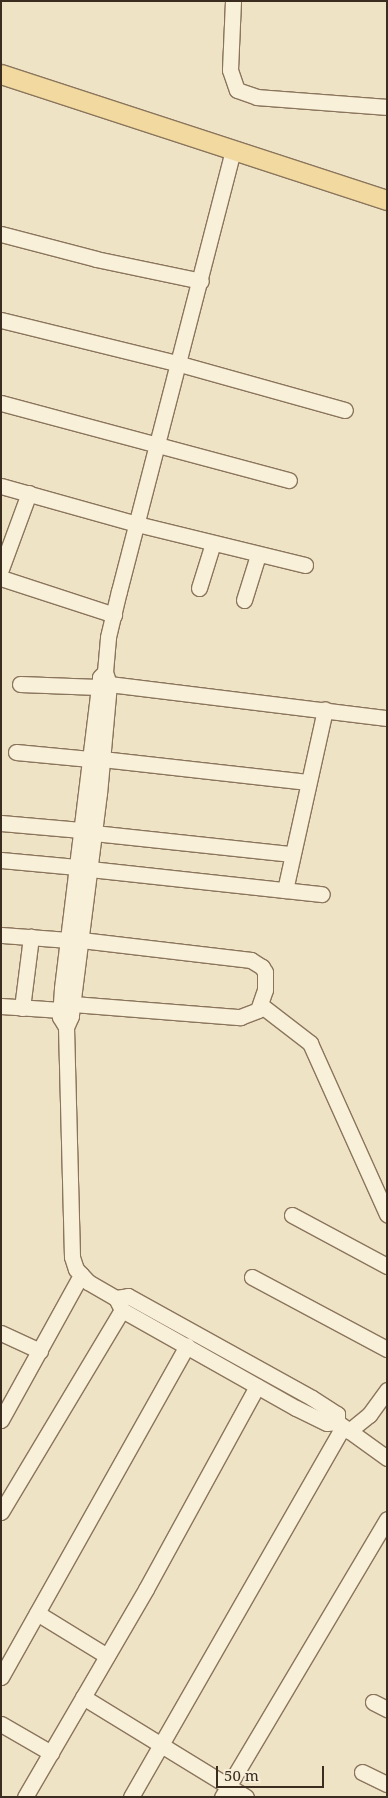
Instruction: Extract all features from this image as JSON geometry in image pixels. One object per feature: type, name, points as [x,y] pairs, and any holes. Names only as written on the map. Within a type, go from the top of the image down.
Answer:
[{"type":"main road","points":[[1,74],[387,200]]},
{"type":"street","points":[[233,1],[230,70],[237,90],[257,97],[387,107]]},
{"type":"street","points":[[233,149],[180,364],[114,615],[104,681],[67,1007],[70,1238],[72,1257],[81,1275],[119,1304],[257,1386],[327,1423],[343,1426],[387,1458]]},
{"type":"street","points":[[1,234],[96,260],[201,281]]},
{"type":"street","points":[[1,320],[180,364],[345,410]]},
{"type":"street","points":[[1,403],[289,480]]},
{"type":"street","points":[[1,486],[137,524],[305,566]]},
{"type":"street","points":[[1,569],[29,493]]},
{"type":"street","points":[[199,588],[213,543]]},
{"type":"street","points":[[244,600],[258,555]]},
{"type":"street","points":[[1,578],[114,615]]},
{"type":"street","points":[[20,684],[104,681],[387,718]]},
{"type":"street","points":[[285,890],[324,709]]},
{"type":"street","points":[[16,752],[308,782]]},
{"type":"street","points":[[1,824],[292,854]]},
{"type":"street","points":[[1,860],[322,894]]},
{"type":"street","points":[[1,935],[74,940],[251,960],[262,967],[265,972],[262,1006],[254,1014],[240,1017],[67,1007],[22,1008],[1,1006]]},
{"type":"street","points":[[22,1008],[31,937]]},
{"type":"street","points":[[262,1006],[310,1044],[387,1214]]},
{"type":"street","points":[[292,1215],[387,1266]]},
{"type":"street","points":[[1,1420],[81,1275]]},
{"type":"street","points":[[252,1277],[387,1348]]},
{"type":"street","points":[[1,1512],[119,1304],[128,1296],[312,1398],[337,1414],[343,1426]]},
{"type":"street","points":[[1,1333],[40,1351]]},
{"type":"street","points":[[1,1676],[6,1658],[37,1613],[187,1346]]},
{"type":"street","points":[[25,1797],[107,1656],[257,1386]]},
{"type":"street","points":[[131,1797],[343,1426],[369,1415],[387,1390]]},
{"type":"street","points":[[225,1792],[387,1518]]},
{"type":"street","points":[[37,1613],[107,1656]]},
{"type":"street","points":[[83,1697],[160,1746],[225,1792],[246,1797]]},
{"type":"street","points":[[1,1724],[51,1753]]},
{"type":"street","points":[[362,1772],[387,1784]]}]
